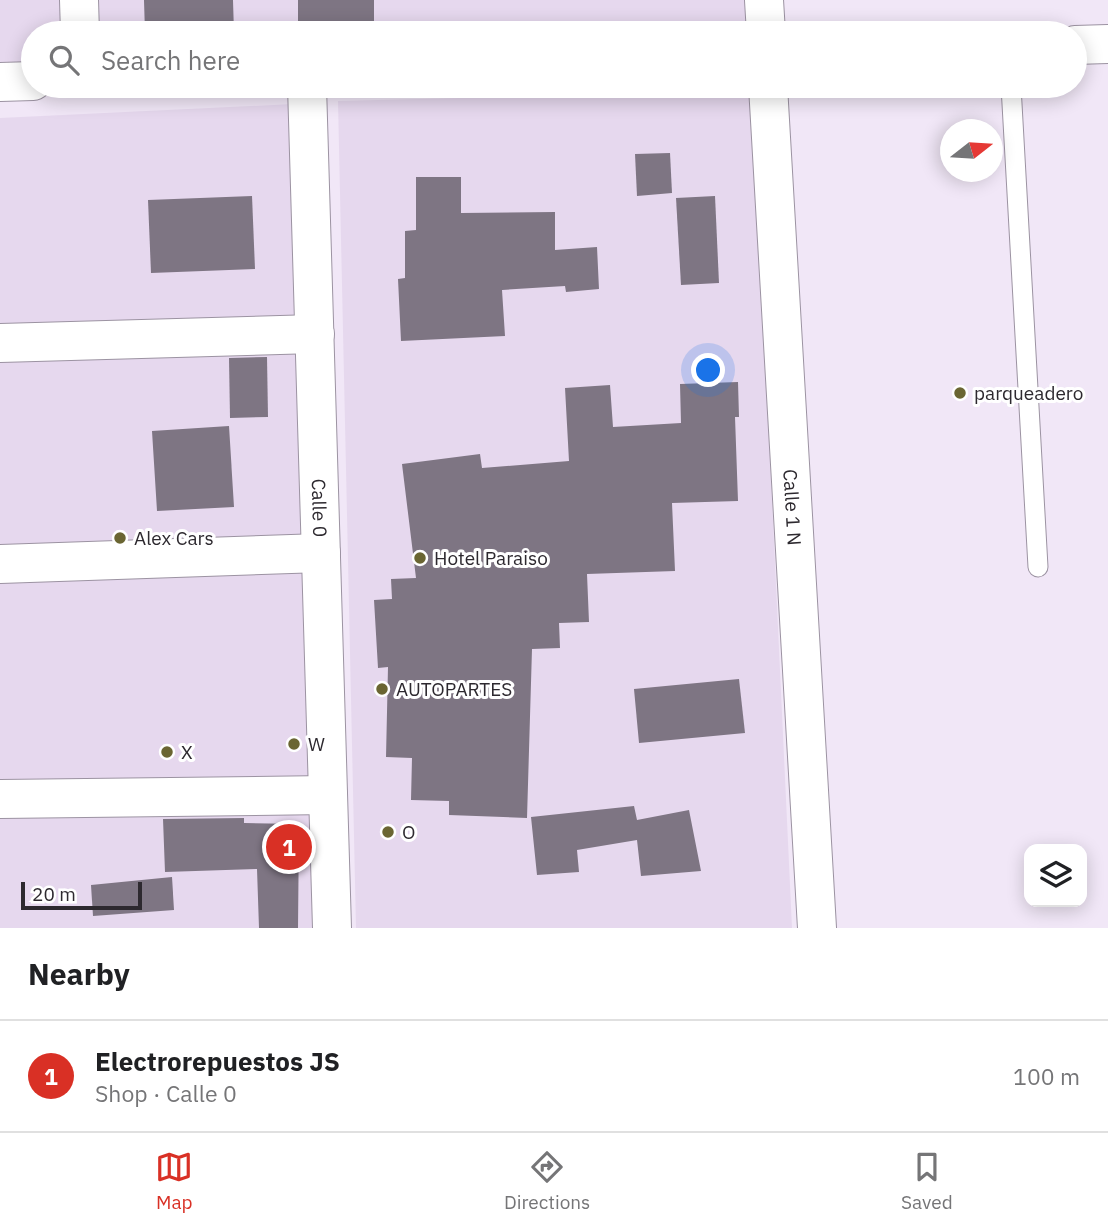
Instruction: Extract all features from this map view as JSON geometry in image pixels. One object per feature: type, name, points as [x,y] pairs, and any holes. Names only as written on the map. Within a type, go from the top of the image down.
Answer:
[{"type":"street","points":[[79,0],[80,21]]},
{"type":"street","points":[[764,0],[765,21]]},
{"type":"street","points":[[1087,45],[1108,44]]},
{"type":"street","points":[[0,82],[21,81]]},
{"type":"street","name":"Calle 0","points":[[307,98],[332,928]]},
{"type":"street","name":"Calle 1 N","points":[[769,98],[817,928]]},
{"type":"street","points":[[0,344],[315,334]]},
{"type":"street","points":[[0,564],[321,553]]},
{"type":"street","points":[[0,799],[328,795]]},
{"type":"lane","points":[[1012,98],[1038,567]]},
{"type":"shaded area","points":[[0,0],[63,0],[63,21],[21,21],[21,69],[0,70]]},
{"type":"shaded area","points":[[93,0],[754,0],[755,21],[93,21]]},
{"type":"shaded area","points":[[462,98],[753,98],[792,928],[356,928],[338,101]]},
{"type":"shaded area","points":[[294,104],[321,928],[0,928],[0,118]]},
{"type":"building","points":[[144,0],[233,0],[234,21],[145,21]]},
{"type":"building","points":[[298,0],[374,0],[374,21],[298,21]]},
{"type":"building","points":[[670,153],[672,193],[637,196],[635,154]]},
{"type":"building","points":[[416,177],[461,177],[461,213],[555,212],[555,250],[597,247],[599,289],[566,292],[565,286],[502,290],[505,336],[401,341],[398,279],[405,278],[405,231],[416,230]]},
{"type":"building","points":[[252,196],[255,269],[151,273],[148,200]]},
{"type":"building","points":[[715,196],[719,283],[681,285],[676,198]]},
{"type":"building","points":[[267,357],[268,417],[230,418],[229,358]]},
{"type":"building","points":[[738,382],[739,417],[735,417],[738,501],[672,503],[675,571],[587,574],[589,622],[559,623],[560,648],[532,649],[527,818],[449,815],[449,801],[411,800],[412,758],[386,757],[388,667],[378,668],[374,600],[392,599],[391,579],[416,578],[402,464],[480,454],[482,468],[569,461],[565,388],[610,385],[613,427],[681,423],[680,384]]},
{"type":"building","points":[[229,426],[234,507],[157,511],[152,431]]},
{"type":"building","points":[[739,679],[745,733],[639,743],[634,689]]},
{"type":"building","points":[[634,806],[637,820],[689,810],[701,871],[641,876],[637,840],[577,850],[579,872],[537,875],[531,817]]},
{"type":"building","points":[[244,818],[244,823],[299,824],[298,928],[259,928],[257,869],[165,872],[163,819]]},
{"type":"building","points":[[172,877],[174,910],[93,916],[91,885]]},
{"type":"place","name":"parqueadero","points":[[960,393]]},
{"type":"place","name":"Alex Cars","points":[[120,538]]},
{"type":"place","name":"Hotel Paraiso","points":[[420,558]]},
{"type":"place","name":"AUTOPARTES","points":[[382,689]]},
{"type":"place","name":"W","points":[[294,744]]},
{"type":"place","name":"X","points":[[167,752]]},
{"type":"place","name":"O","points":[[388,832]]},
{"type":"place","name":"Electrorepuestos JS","points":[[289,847]]}]
